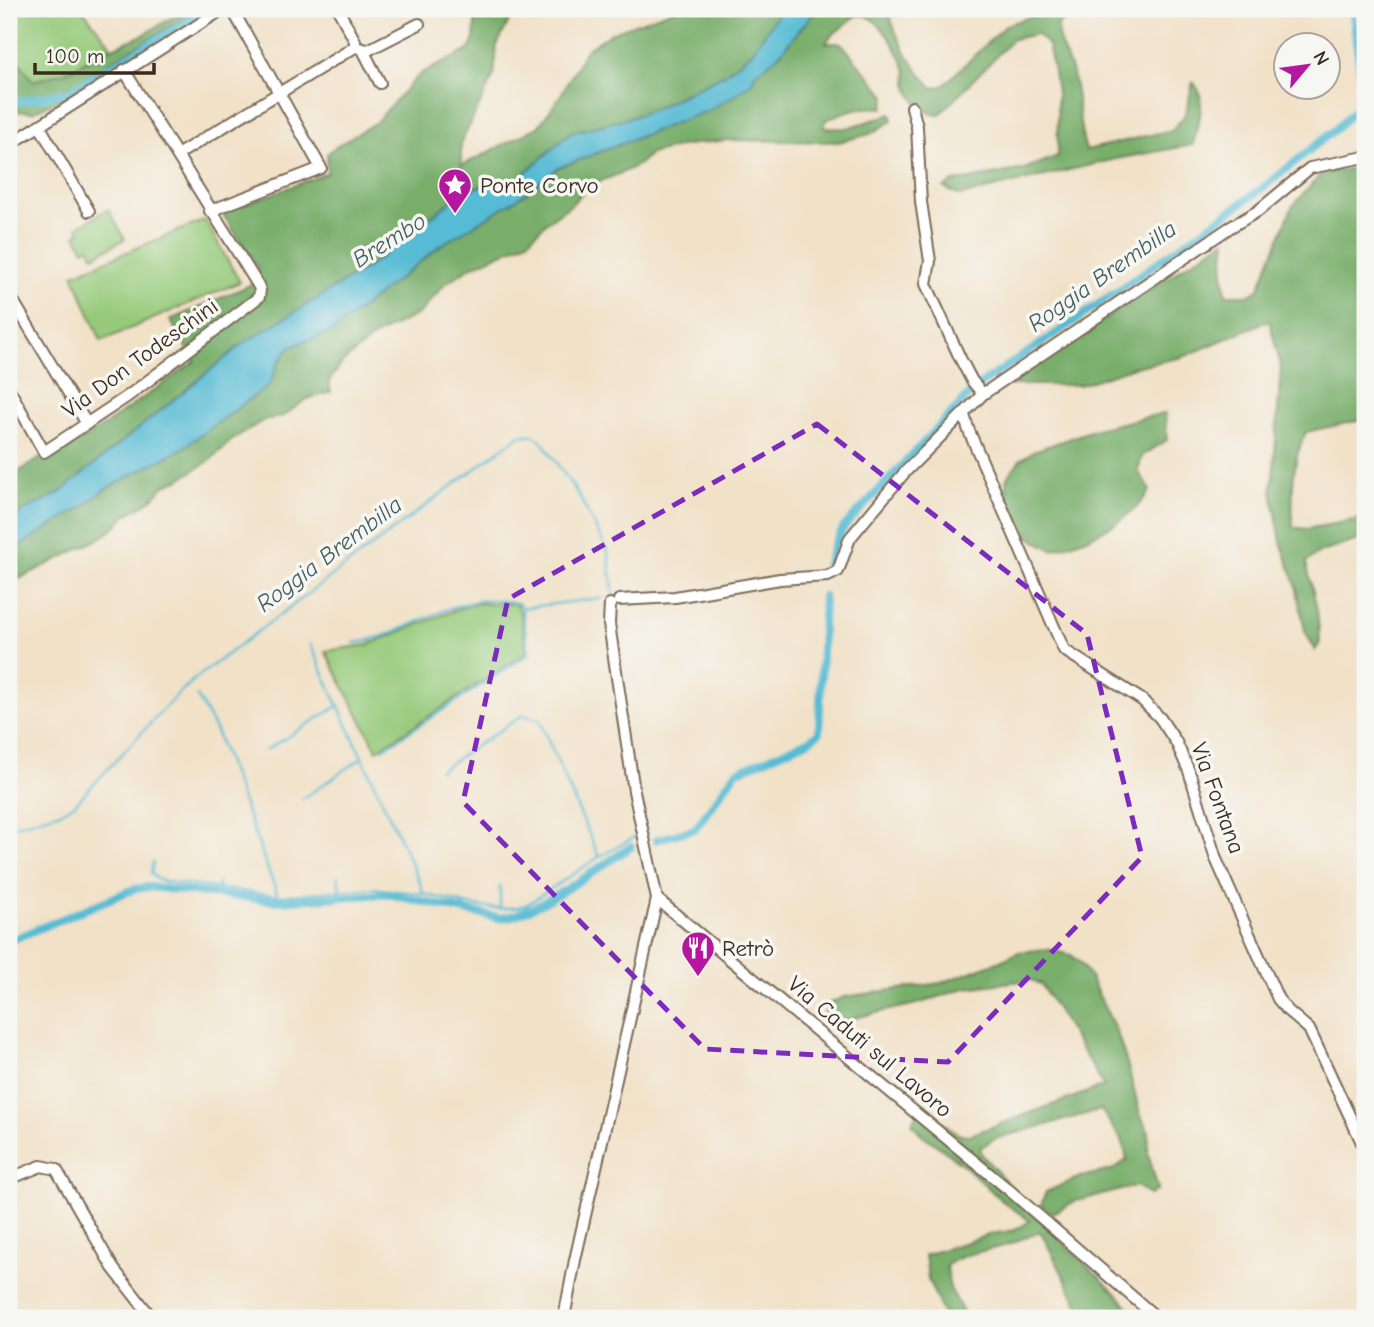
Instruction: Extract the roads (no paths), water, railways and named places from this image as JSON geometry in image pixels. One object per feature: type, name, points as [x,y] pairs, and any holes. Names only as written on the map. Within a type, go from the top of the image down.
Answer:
[{"type":"street","points":[[9,145],[223,9]]},
{"type":"street","points":[[124,70],[211,211],[321,168],[232,9]]},
{"type":"street","points":[[341,9],[339,12],[380,83]]},
{"type":"street","points":[[177,155],[279,92],[359,49],[368,50],[419,24]]},
{"type":"street","points":[[912,107],[917,127],[921,202],[930,261],[926,284],[972,381],[982,393]]},
{"type":"street","points":[[39,125],[89,211]]},
{"type":"street","points":[[564,1318],[657,899],[634,791],[609,624],[614,602],[674,597],[780,579],[828,576],[838,571],[850,538],[905,472],[964,415],[982,393],[1258,211],[1310,168],[1365,157]]},
{"type":"street","name":"Via Don Todeschini","points":[[9,389],[44,452],[88,424],[259,297],[258,285],[211,211]]},
{"type":"street","points":[[9,294],[88,424]]},
{"type":"street","name":"Via Fontana","points":[[964,415],[1064,650],[1142,700],[1160,718],[1176,742],[1189,771],[1216,859],[1278,999],[1309,1029],[1365,1149]]},
{"type":"street","name":"Via Caduti sul Lavoro","points":[[657,899],[1009,1190],[1157,1318]]},
{"type":"street","points":[[9,1179],[41,1166],[56,1169],[113,1268],[152,1318]]},
{"type":"water","points":[[782,9],[817,9],[778,56],[754,75],[752,82],[733,96],[707,111],[558,168],[517,199],[441,245],[333,331],[290,347],[278,363],[269,385],[183,448],[105,489],[84,506],[9,552],[9,521],[58,494],[241,345],[370,266],[465,190],[519,178],[570,133],[633,117],[725,74],[751,53]]},
{"type":"waterway","points":[[9,103],[68,92],[209,9]]},
{"type":"waterway","name":"Roggia Brembilla","points":[[826,571],[834,545],[844,527],[976,387],[1264,187],[1337,128],[1358,106],[1362,83],[1352,9]]},
{"type":"waterway","name":"Roggia Brembilla","points":[[9,827],[61,812],[75,804],[197,677],[520,435],[532,435],[541,440],[578,494],[608,552],[614,598]]},
{"type":"waterway","name":"Roggia Brembilla","points":[[656,840],[695,829],[736,772],[808,741],[819,733],[824,596]]},
{"type":"waterway","points":[[383,749],[529,654],[522,608],[602,598]]},
{"type":"waterway","points":[[354,643],[371,640],[468,603],[497,600],[518,603],[522,608]]},
{"type":"waterway","points":[[153,862],[151,873],[166,882],[278,896],[373,888],[423,894],[310,644]]},
{"type":"waterway","points":[[197,696],[216,731],[278,896]]},
{"type":"waterway","points":[[266,750],[338,706]]},
{"type":"waterway","points":[[440,770],[523,715],[539,719],[599,857]]},
{"type":"waterway","points":[[302,799],[362,758]]},
{"type":"waterway","points":[[423,894],[488,908],[526,905],[635,837]]},
{"type":"waterway","name":"Roggia Brembilla","points":[[9,941],[134,889],[149,887],[277,901],[388,894],[499,918],[530,909],[548,900],[631,847]]},
{"type":"waterway","points":[[338,876],[340,892]]},
{"type":"waterway","points":[[218,882],[218,889]]},
{"type":"waterway","points":[[500,885],[500,909]]},
{"type":"place","name":"Ponte Corvo","points":[[455,215]]},
{"type":"place","name":"Retrò","points":[[698,978]]},
{"type":"water label","name":"Brembo","points":[[389,240]]}]
